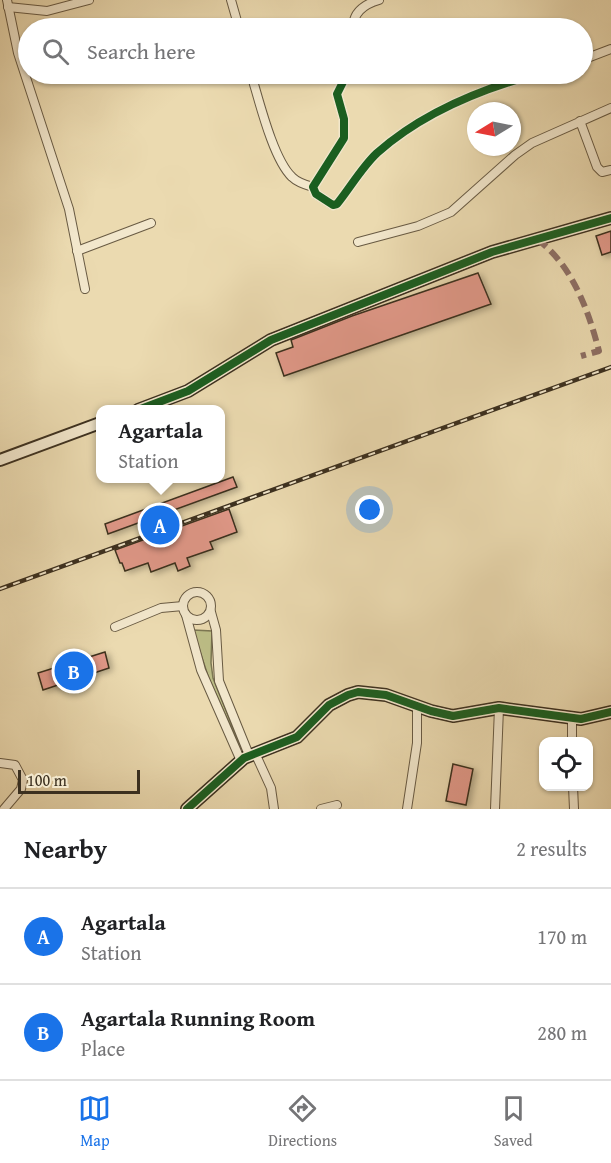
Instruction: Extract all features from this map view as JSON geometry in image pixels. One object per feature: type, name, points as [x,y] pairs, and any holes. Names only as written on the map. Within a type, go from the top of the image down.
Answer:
[{"type":"street","points":[[18,41],[8,3],[47,11],[89,0]]},
{"type":"street","points":[[231,0],[236,18]]},
{"type":"street","points":[[356,18],[362,8],[379,0]]},
{"type":"street","points":[[593,56],[611,49]]},
{"type":"street","points":[[30,84],[69,209],[85,289]]},
{"type":"street","points":[[254,84],[275,147],[291,177],[313,188],[327,204],[338,204],[376,154],[407,129],[473,96],[508,84]]},
{"type":"street","points":[[313,188],[344,138],[344,119],[337,94],[342,84]]},
{"type":"street","points":[[358,242],[418,226],[451,212],[515,155],[532,143],[611,108]]},
{"type":"street","points":[[580,121],[597,167],[602,172],[611,170]]},
{"type":"street","points":[[151,405],[188,391],[272,340],[492,252],[611,218]]},
{"type":"street","points":[[77,250],[151,223]]},
{"type":"street","points":[[0,460],[96,424]]},
{"type":"street","points":[[248,756],[219,681],[216,630],[210,598],[198,591],[186,597],[183,606],[198,664],[248,756],[271,788],[273,809]]},
{"type":"street","points":[[115,627],[160,608],[183,606]]},
{"type":"street","points":[[186,615],[199,621],[211,612]]},
{"type":"street","points":[[187,809],[248,756],[276,748],[297,737],[329,705],[358,692],[386,695],[453,716],[499,708],[572,718],[592,718],[611,712]]},
{"type":"street","points":[[407,809],[415,763],[417,706]]},
{"type":"street","points":[[495,809],[499,708]]},
{"type":"street","points":[[572,718],[572,737]]},
{"type":"street","points":[[0,763],[15,765],[24,780],[21,789],[4,809]]},
{"type":"street","points":[[573,791],[574,809]]},
{"type":"street","points":[[321,809],[337,806]]},
{"type":"green space","points":[[193,630],[212,631],[213,678],[242,751],[209,679]]},
{"type":"building","points":[[611,231],[611,252],[602,255],[596,236]]},
{"type":"building","points":[[478,273],[491,304],[284,376],[276,353],[293,347],[291,340],[352,316]]},
{"type":"building","points":[[233,477],[237,487],[108,534],[105,524],[217,483],[225,483],[225,480]]},
{"type":"building","points":[[229,509],[237,532],[210,542],[213,549],[187,558],[190,566],[178,571],[175,563],[151,572],[148,563],[125,571],[120,563],[115,550]]},
{"type":"building","points":[[105,652],[109,668],[43,690],[38,673]]},
{"type":"building","points":[[453,764],[473,769],[466,805],[446,801]]},
{"type":"railway","points":[[0,589],[611,367]]},
{"type":"marked path","points":[[537,239],[560,262],[569,275],[590,319],[599,351],[581,356]]},
{"type":"cycle path","points":[[342,84],[337,94],[344,119],[344,138],[313,187],[316,194],[333,205],[337,204],[377,153],[394,139],[452,104],[505,84]]},
{"type":"cycle path","points":[[151,405],[188,391],[271,340],[492,252],[611,218]]},
{"type":"cycle path","points":[[187,809],[244,758],[297,737],[329,705],[358,692],[386,695],[431,711],[453,716],[499,708],[581,719],[611,712]]},
{"type":"place","name":"Agartala","points":[[160,525]]},
{"type":"place","name":"Agartala Running Room","points":[[74,671]]}]
